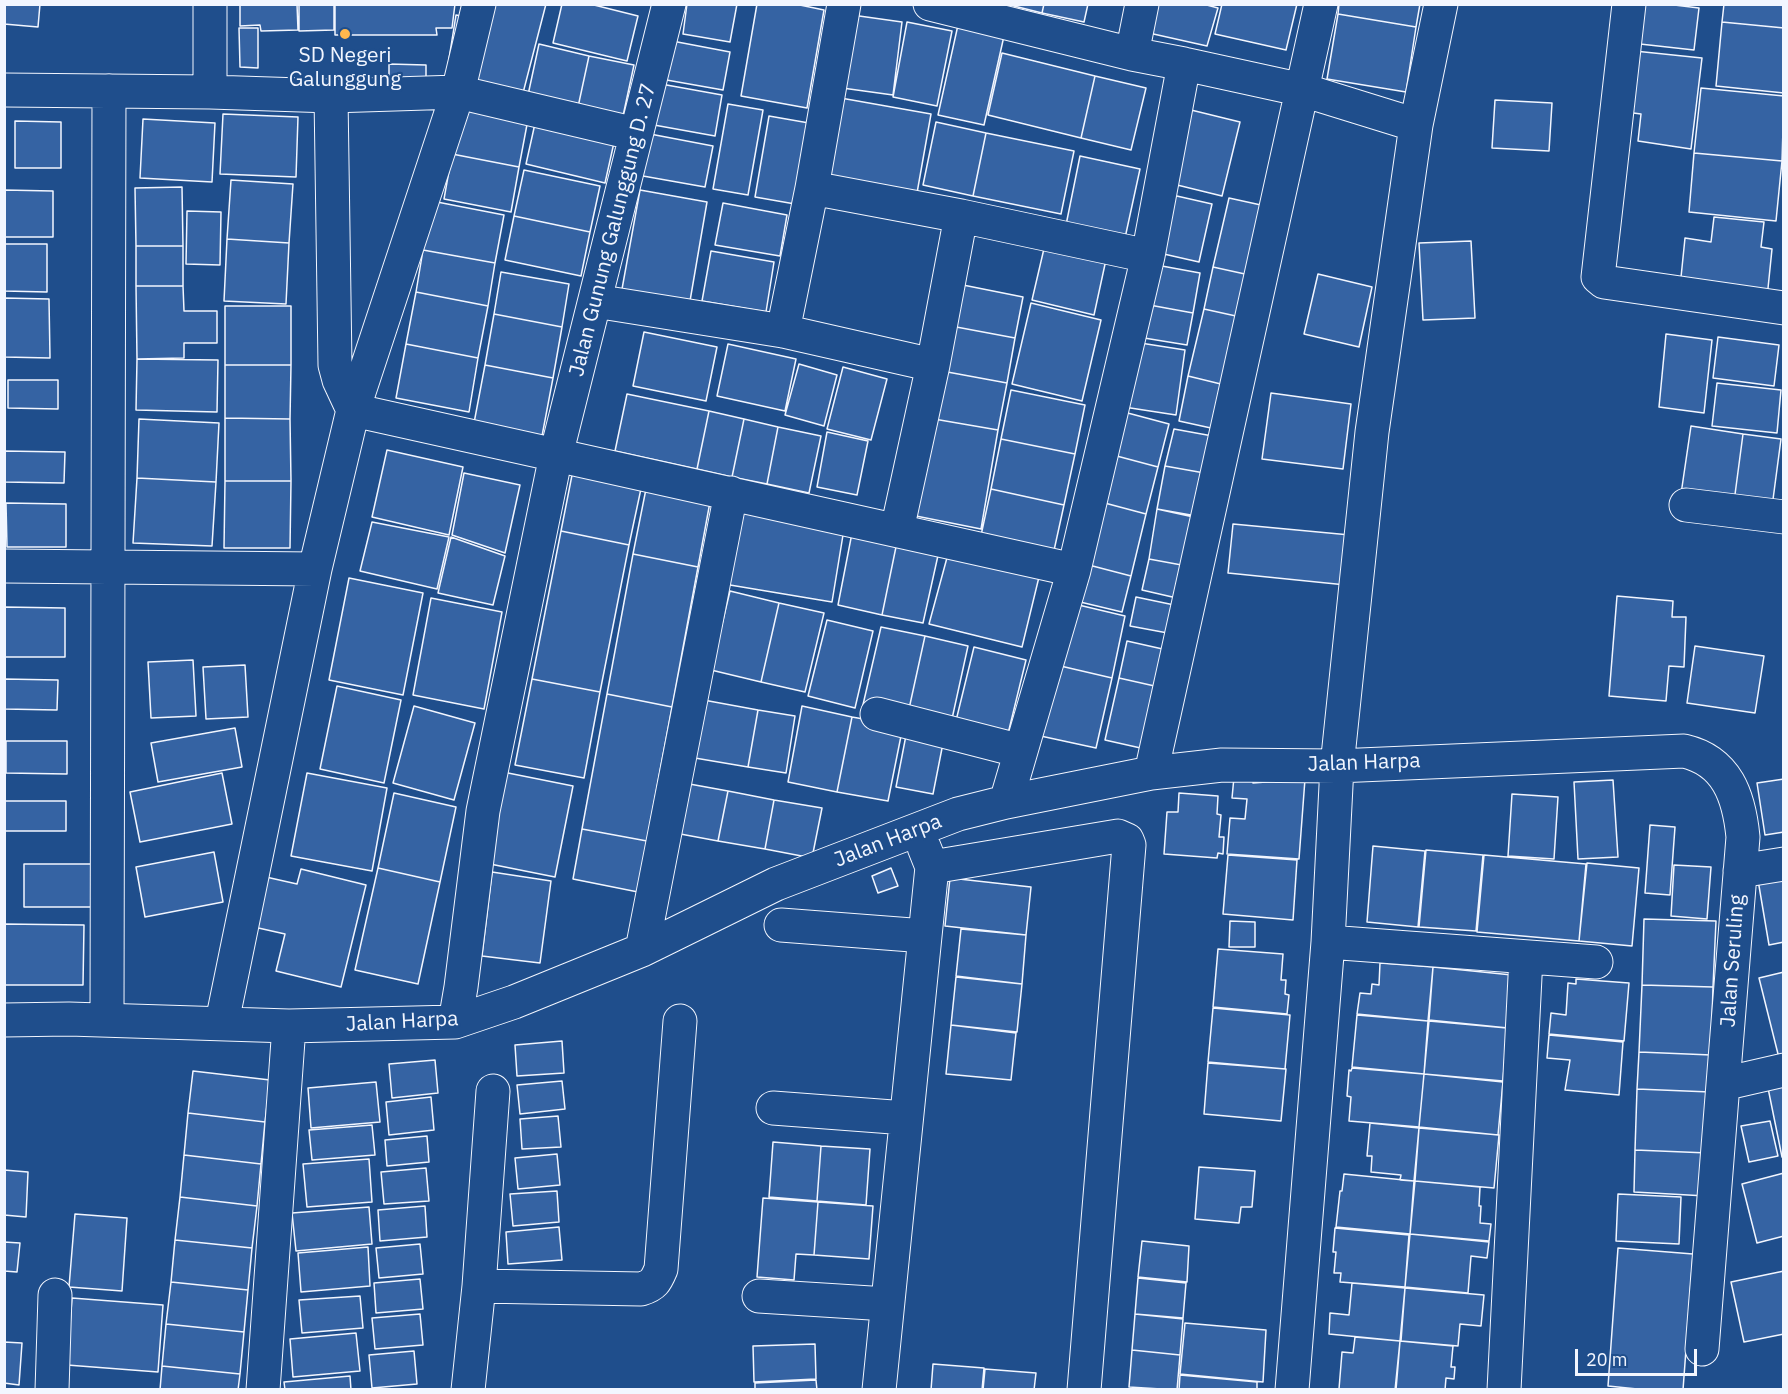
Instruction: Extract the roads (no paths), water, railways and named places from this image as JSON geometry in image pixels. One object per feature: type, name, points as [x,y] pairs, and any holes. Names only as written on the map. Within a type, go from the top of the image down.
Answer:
[{"type":"street","points":[[210,4],[210,92]]},
{"type":"street","points":[[222,1022],[315,569],[353,410],[458,92],[479,4]]},
{"type":"street","name":"Jalan Gunung Galunggung D. 27","points":[[455,1022],[483,811],[556,455],[669,4]]},
{"type":"street","points":[[783,331],[812,188],[844,4]]},
{"type":"street","points":[[930,4],[1132,54],[1303,90],[1416,125]]},
{"type":"street","points":[[1132,54],[1142,4]]},
{"type":"street","points":[[1151,773],[1321,4]]},
{"type":"street","points":[[1292,1389],[1328,942],[1337,766],[1372,432],[1416,125],[1441,4]]},
{"type":"street","points":[[1629,4],[1598,277],[1604,282],[1784,308]]},
{"type":"street","points":[[1006,802],[1074,570],[1148,256],[1184,64]]},
{"type":"street","points":[[4,90],[332,96],[458,92],[636,134]]},
{"type":"street","points":[[107,1020],[109,91]]},
{"type":"street","points":[[332,96],[335,365],[339,380],[353,410]]},
{"type":"street","points":[[812,188],[961,216],[1148,256]]},
{"type":"street","points":[[897,530],[933,365],[961,216]]},
{"type":"street","points":[[595,301],[783,331],[933,365]]},
{"type":"street","points":[[353,410],[1074,570]]},
{"type":"street","points":[[642,950],[731,493]]},
{"type":"street","points":[[1686,505],[1784,517]]},
{"type":"street","points":[[4,566],[315,569]]},
{"type":"street","points":[[877,714],[1021,751]]},
{"type":"street","name":"Jalan Harpa","points":[[4,1020],[222,1022],[249,1026],[455,1022],[514,1002],[642,950],[776,884],[958,814],[1151,773],[1222,765],[1337,766],[1684,751],[1699,754],[1708,760],[1730,782],[1741,819],[1743,837]]},
{"type":"street","points":[[879,1389],[932,867],[917,830]]},
{"type":"street","points":[[932,867],[1118,836],[1127,840],[1129,845],[1084,1389]]},
{"type":"street","name":"Jalan Seruling","points":[[1702,1349],[1743,837]]},
{"type":"street","points":[[1740,872],[1784,864]]},
{"type":"street","points":[[781,925],[924,936]]},
{"type":"street","points":[[1328,942],[1596,962]]},
{"type":"street","points":[[1504,1389],[1526,957]]},
{"type":"street","points":[[479,1286],[641,1289],[652,1286],[656,1281],[661,1269],[680,1021]]},
{"type":"street","points":[[263,1389],[289,1026]]},
{"type":"street","points":[[1723,1084],[1784,1070]]},
{"type":"street","points":[[468,1389],[479,1286],[493,1091]]},
{"type":"street","points":[[773,1108],[906,1118]]},
{"type":"street","points":[[52,1389],[55,1295]]},
{"type":"street","points":[[759,1296],[887,1304]]},
{"type":"place","name":"SD Negeri Galunggung","points":[[345,34]]}]
